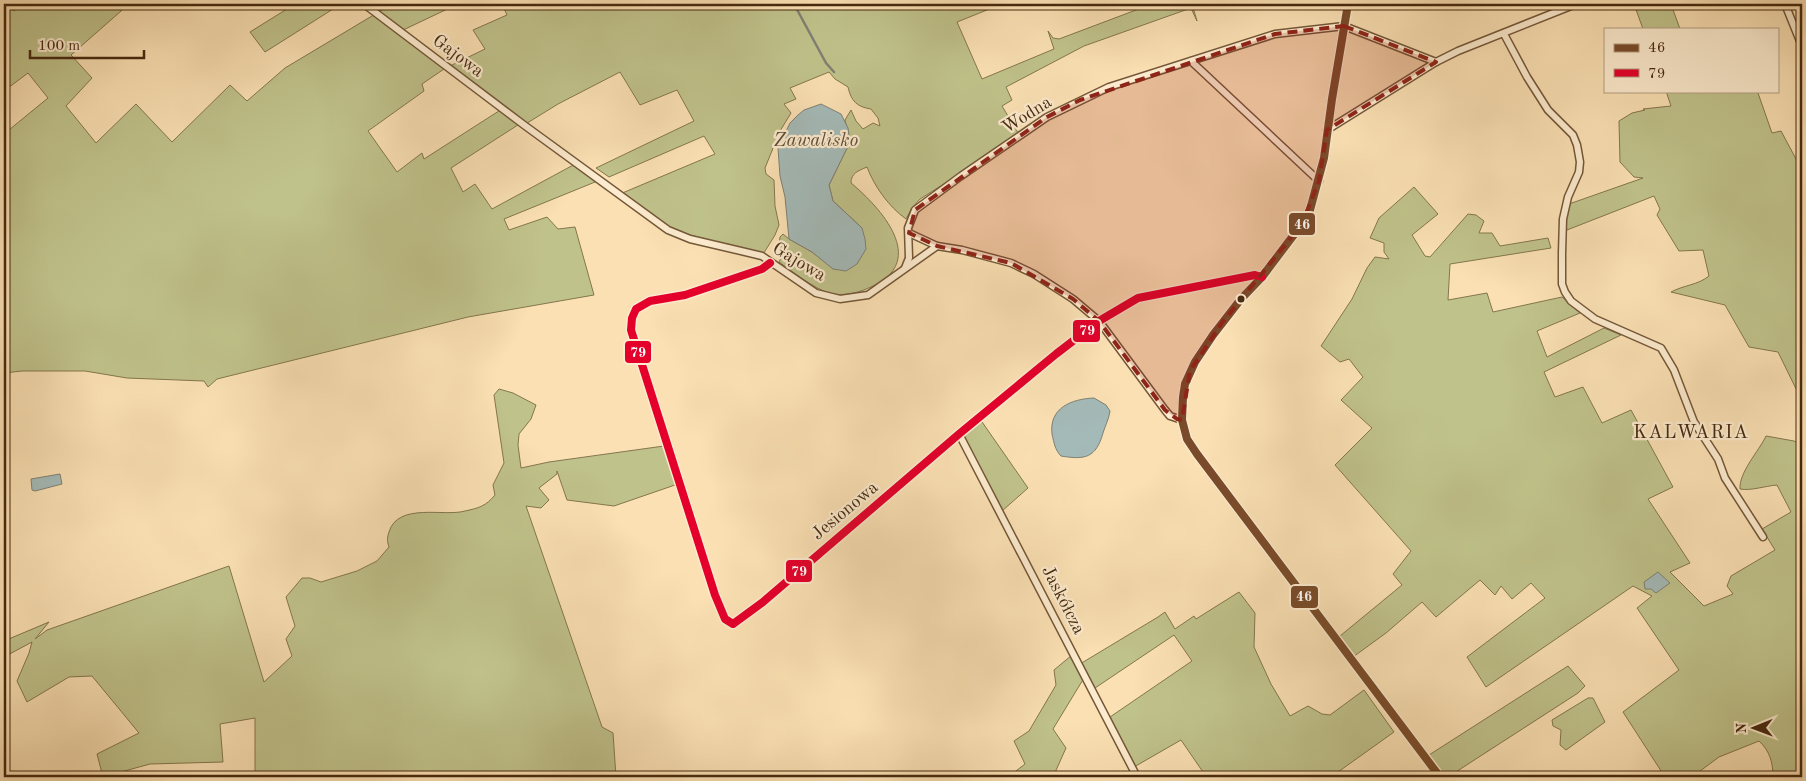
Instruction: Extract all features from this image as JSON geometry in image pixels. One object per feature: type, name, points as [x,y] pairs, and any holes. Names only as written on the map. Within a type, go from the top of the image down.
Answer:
[{"type":"street","name":"Gajowa","points":[[364,4],[521,123],[668,230],[690,239],[762,256],[816,293],[840,299],[868,296],[937,246]]},
{"type":"street","points":[[1348,4],[1324,158],[1310,210],[1302,224],[1262,277],[1227,317],[1195,362],[1185,384],[1182,420],[1187,439],[1197,454],[1440,777]]},
{"type":"street","points":[[1327,130],[1436,62],[1458,51],[1576,4]]},
{"type":"street","points":[[1785,4],[1802,46]]},
{"type":"street","points":[[1344,26],[1436,62]]},
{"type":"street","name":"Wodna","points":[[904,269],[909,258],[910,219],[915,210],[960,176],[1047,117],[1109,87],[1275,34],[1344,26]]},
{"type":"street","points":[[1504,34],[1526,77],[1548,110],[1573,135],[1577,145],[1580,162],[1579,172],[1568,197],[1563,219],[1562,284],[1565,292],[1571,301],[1595,319],[1662,348],[1674,370],[1694,422],[1718,459],[1725,478],[1763,538]]},
{"type":"street","points":[[1191,61],[1319,181]]},
{"type":"street","points":[[909,233],[937,246],[962,250],[1011,263],[1034,274],[1073,299],[1099,321],[1170,416],[1182,420]]},
{"type":"street","name":"Jesionowa","points":[[770,262],[762,269],[685,295],[650,301],[636,309],[631,323],[634,339],[715,595],[727,621],[733,624],[744,618],[1056,354],[1099,321],[1138,298],[1255,275],[1262,277]]},
{"type":"street","name":"Jaskółcza","points":[[960,435],[1137,777]]},
{"type":"highlighted area","points":[[1344,26],[1436,62],[1327,130],[1319,181],[1302,224],[1222,323],[1190,371],[1182,420],[1177,419],[1165,410],[1099,321],[1073,299],[1011,263],[937,246],[909,233],[915,210],[1047,117],[1080,100],[1275,34]]},
{"type":"green space","points":[[4,4],[8,4],[14,11],[22,4],[129,4],[71,55],[92,78],[66,106],[96,143],[136,104],[172,142],[230,85],[247,101],[285,68],[392,4],[458,4],[401,31],[448,67],[485,49],[473,30],[507,15],[502,4],[1002,4],[957,22],[982,79],[1054,49],[1048,31],[1053,38],[1059,39],[1152,4],[1192,4],[1197,21],[1191,8],[1084,46],[1006,87],[1012,100],[1002,106],[1020,136],[920,199],[906,219],[883,196],[867,167],[856,173],[852,177],[851,183],[875,206],[894,234],[898,249],[897,262],[889,275],[873,286],[846,294],[823,291],[779,262],[784,252],[779,246],[780,237],[783,234],[812,252],[834,269],[862,228],[833,201],[829,185],[850,142],[845,120],[851,110],[856,121],[863,129],[873,123],[880,126],[878,118],[871,109],[862,107],[855,102],[848,87],[835,79],[829,72],[790,88],[796,99],[784,104],[791,113],[780,131],[765,168],[766,174],[774,180],[775,206],[779,225],[762,256],[668,230],[620,194],[715,154],[704,136],[609,177],[596,168],[694,121],[677,90],[640,105],[620,72],[558,104],[524,125],[521,123],[451,168],[463,192],[475,184],[492,209],[577,163],[600,180],[504,219],[509,230],[547,217],[558,229],[575,227],[594,295],[468,317],[217,379],[208,387],[204,381],[127,378],[85,371],[22,371],[4,373],[4,134],[48,98],[28,73],[4,91]],"holes":[[[447,67],[502,109],[424,159],[422,153],[397,172],[368,131],[424,91],[422,84]]]},
{"type":"green space","points":[[295,4],[341,4],[265,52],[250,32]]},
{"type":"green space","points":[[1634,4],[1671,4],[1680,28],[1643,28]]},
{"type":"green space","points":[[1666,92],[1756,92],[1772,133],[1781,131],[1802,170],[1802,401],[1778,352],[1749,347],[1725,305],[1671,292],[1709,276],[1703,250],[1679,251],[1657,215],[1660,209],[1654,196],[1567,230],[1565,223],[1569,204],[1643,178],[1634,177],[1620,162],[1619,121],[1632,113],[1645,110],[1643,109],[1671,106]]},
{"type":"green space","points":[[1414,187],[1438,214],[1412,235],[1425,256],[1430,257],[1468,214],[1476,215],[1484,221],[1479,233],[1492,233],[1500,246],[1548,238],[1551,248],[1450,264],[1448,300],[1487,293],[1493,312],[1562,297],[1580,313],[1537,331],[1547,357],[1604,328],[1621,335],[1544,372],[1555,397],[1583,387],[1602,423],[1631,410],[1673,487],[1648,499],[1690,563],[1670,572],[1704,606],[1733,594],[1727,586],[1731,576],[1775,550],[1762,529],[1791,512],[1777,485],[1740,489],[1743,476],[1750,462],[1766,436],[1794,441],[1802,445],[1802,777],[1773,777],[1770,758],[1766,749],[1759,741],[1719,757],[1692,777],[1665,777],[1623,712],[1679,670],[1637,608],[1652,596],[1633,586],[1486,687],[1467,657],[1545,598],[1531,583],[1512,599],[1501,586],[1495,595],[1480,580],[1436,617],[1422,602],[1386,633],[1353,657],[1340,636],[1402,585],[1393,574],[1411,551],[1335,465],[1372,428],[1341,400],[1363,377],[1349,359],[1340,362],[1321,346],[1352,299],[1367,268],[1375,257],[1389,259],[1384,252],[1384,243],[1370,238],[1379,218]]},
{"type":"green space","points":[[499,389],[513,393],[536,405],[531,419],[519,434],[518,445],[521,468],[549,462],[664,446],[675,485],[614,506],[567,500],[557,471],[557,474],[539,488],[549,500],[541,508],[526,506],[602,727],[613,733],[616,777],[255,777],[255,718],[220,724],[223,762],[150,764],[103,777],[97,754],[139,733],[92,676],[69,677],[27,702],[17,681],[32,642],[4,657],[4,641],[49,622],[35,639],[47,630],[229,566],[264,682],[292,656],[286,639],[295,626],[286,597],[302,578],[310,578],[321,582],[357,571],[377,561],[389,547],[388,536],[394,523],[402,517],[411,514],[470,510],[478,508],[492,499],[495,495],[493,485],[504,463],[494,395]]},
{"type":"green space","points":[[980,419],[1028,488],[1002,511],[963,435]]},
{"type":"green space","points":[[1239,592],[1255,613],[1254,647],[1271,684],[1290,716],[1308,706],[1322,714],[1330,715],[1364,690],[1394,732],[1331,777],[1196,777],[1203,772],[1181,740],[1134,767],[1110,717],[1192,661],[1174,635],[1095,688],[1080,664],[1165,612],[1175,629],[1194,616],[1196,619]]},
{"type":"green space","points":[[1072,655],[1084,678],[1053,729],[1066,748],[1053,777],[1013,777],[1012,774],[1025,764],[1014,741],[1029,731],[1056,685],[1054,670]]},
{"type":"green space","points":[[1568,666],[1585,686],[1578,693],[1448,777],[1445,777],[1429,755]]},
{"type":"green space","points":[[1588,698],[1593,698],[1605,722],[1566,750],[1560,745],[1561,730],[1553,726],[1552,720]]},
{"type":"water","name":"Zawalisko","points":[[821,104],[841,114],[848,128],[850,142],[829,185],[833,201],[862,228],[865,239],[866,249],[857,264],[846,271],[833,269],[812,252],[789,239],[778,148],[790,123],[804,110]]},
{"type":"water","points":[[1094,398],[1106,405],[1110,411],[1097,448],[1083,457],[1061,456],[1056,449],[1052,434],[1054,418],[1058,411],[1070,403],[1077,400]]},
{"type":"water","points":[[60,474],[62,484],[35,491],[32,490],[31,479]]},
{"type":"water","points":[[1658,572],[1670,583],[1656,593],[1651,589],[1645,589],[1644,582]]},
{"type":"waterway","points":[[794,4],[826,63],[834,72]]},
{"type":"transit line","name":"46","points":[[1348,4],[1324,158],[1310,210],[1302,224],[1262,277],[1241,299],[1195,362],[1185,384],[1182,420],[1187,439],[1197,454],[1440,777]]},
{"type":"transit line","name":"79","points":[[770,263],[762,269],[685,295],[650,301],[636,309],[632,318],[631,330],[715,595],[725,619],[733,624],[763,602],[959,434],[1099,321],[1138,298],[1255,275],[1262,277]]},
{"type":"district","name":"KALWARIA","points":[[1691,433]]}]
